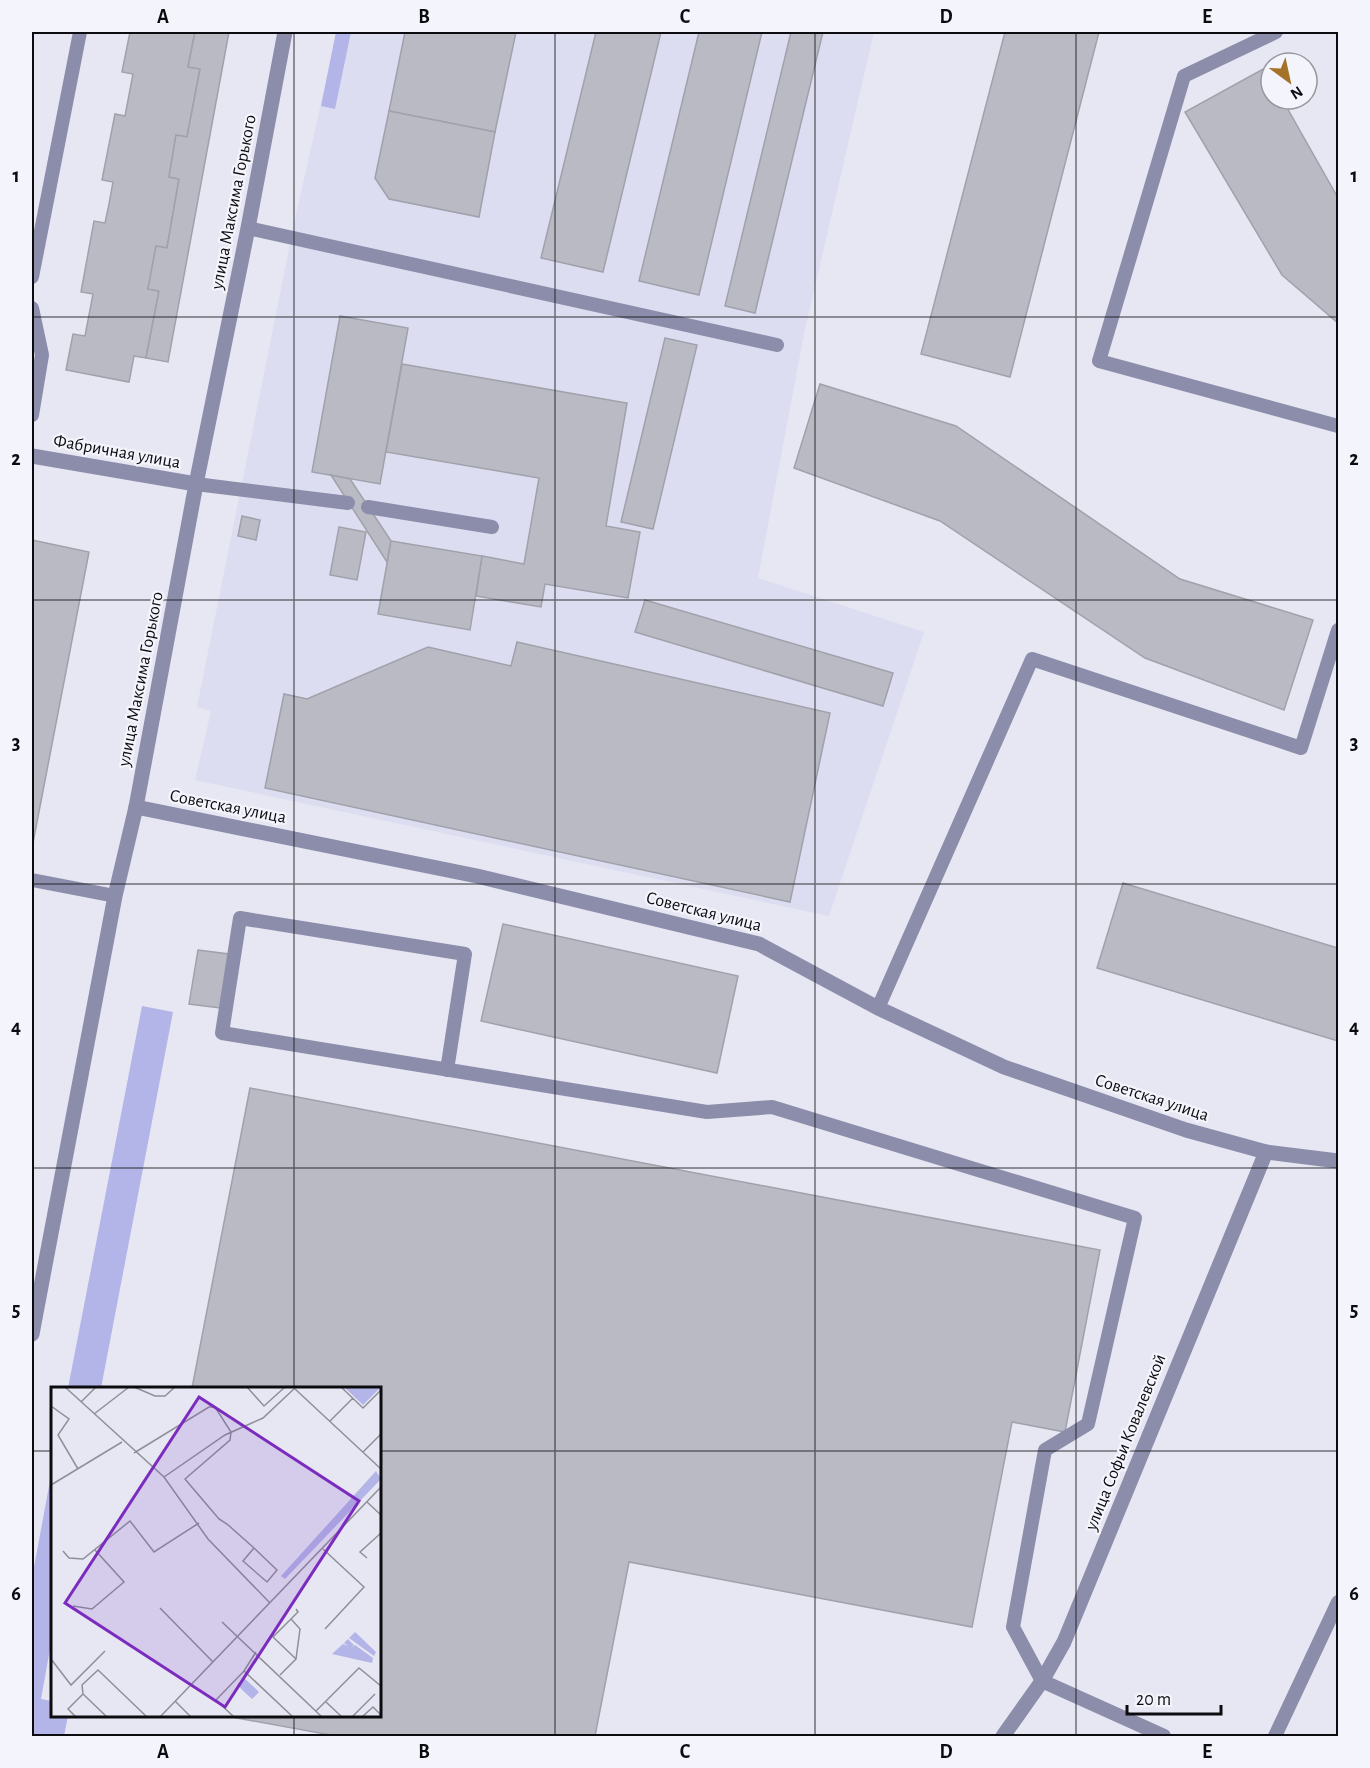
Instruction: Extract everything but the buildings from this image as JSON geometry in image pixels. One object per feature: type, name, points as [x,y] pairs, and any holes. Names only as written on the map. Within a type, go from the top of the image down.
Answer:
[{"type":"street","name":"улица Максима Горького","points":[[32,1334],[115,896],[136,807],[196,484],[285,32]]},
{"type":"street","name":"Фабричная улица","points":[[32,456],[196,484]]},
{"type":"street","name":"Советская улица","points":[[136,807],[477,876],[759,944],[878,1008],[1004,1067],[1186,1130],[1266,1152],[1338,1161]]},
{"type":"street","name":"улица Софьи Ковалевской","points":[[1003,1737],[1042,1681],[1064,1642],[1266,1152]]},
{"type":"lane","points":[[32,278],[80,32]]},
{"type":"lane","points":[[1276,32],[1184,76],[1099,361],[1338,426]]},
{"type":"lane","points":[[248,228],[777,345]]},
{"type":"lane","points":[[32,308],[42,355],[32,416]]},
{"type":"lane","points":[[196,484],[348,503]]},
{"type":"lane","points":[[368,507],[492,527]]},
{"type":"lane","points":[[878,1008],[1032,660],[1301,748],[1338,630]]},
{"type":"lane","points":[[32,880],[115,896]]},
{"type":"lane","points":[[447,1070],[465,954],[240,918],[222,1033],[447,1070],[707,1112],[772,1107],[1135,1218],[1088,1424],[1045,1450],[1013,1627],[1042,1681],[1164,1737]]},
{"type":"lane","points":[[1275,1737],[1338,1602]]},
{"type":"shaded area","points":[[336,32],[351,32],[335,109],[321,106]]},
{"type":"shaded area","points":[[337,32],[874,32],[804,334],[758,578],[924,632],[829,916],[195,780],[211,711],[197,707],[295,219]]},
{"type":"shaded area","points":[[142,1006],[173,1012],[101,1387],[68,1387]]},
{"type":"shaded area","points":[[51,1475],[51,1644],[41,1699],[51,1701],[51,1717],[68,1717],[64,1736],[32,1736],[32,1578]]}]
